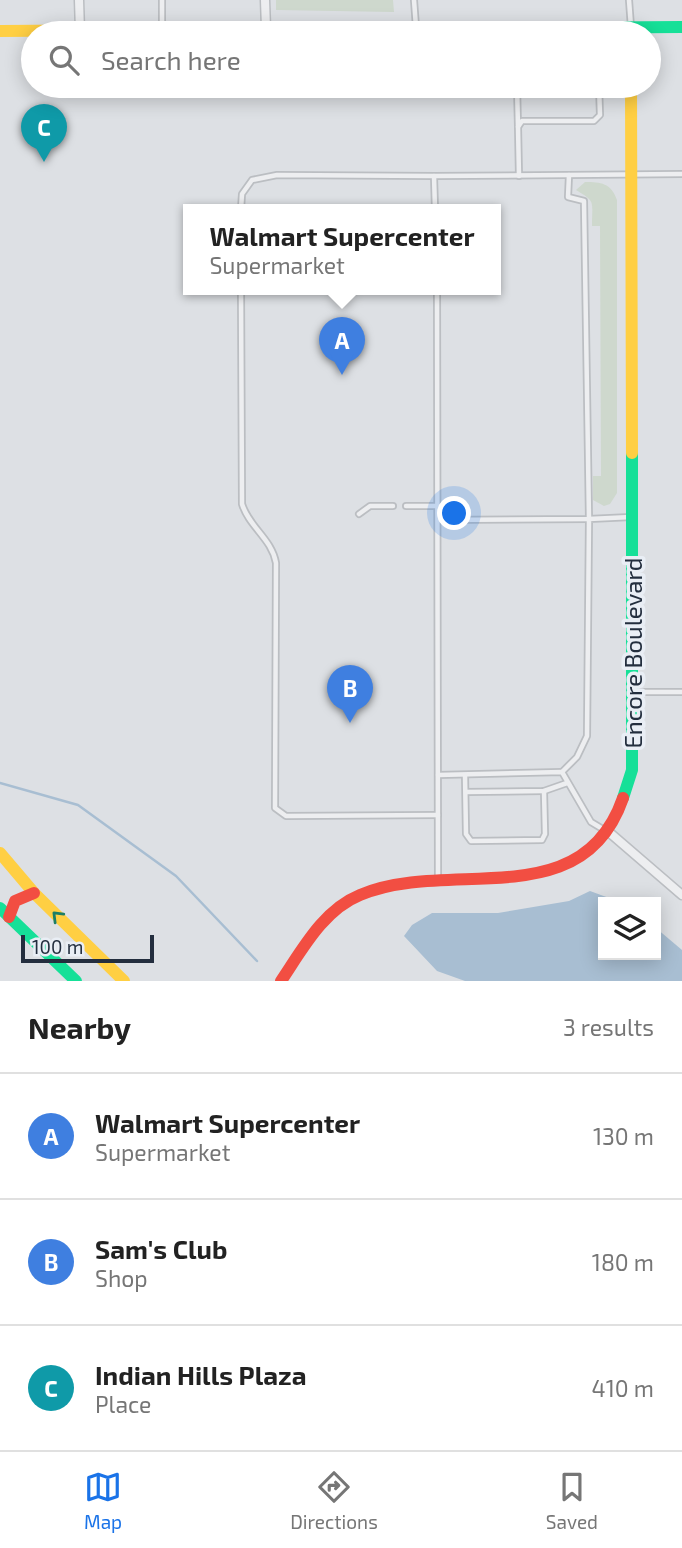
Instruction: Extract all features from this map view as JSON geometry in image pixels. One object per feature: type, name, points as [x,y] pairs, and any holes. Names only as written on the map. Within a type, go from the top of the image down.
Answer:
[{"type":"street","points":[[79,0],[80,21]]},
{"type":"street","points":[[265,0],[266,21]]},
{"type":"street","points":[[661,28],[682,27]]},
{"type":"street","points":[[0,31],[21,31]]},
{"type":"street","name":"Encore Boulevard","points":[[281,981],[319,925],[343,904],[359,895],[395,884],[512,879],[548,871],[581,857],[610,833],[625,804],[632,770],[631,98]]},
{"type":"street","points":[[610,833],[682,895]]},
{"type":"street","points":[[0,853],[34,893],[124,981]]},
{"type":"street","points":[[34,893],[15,901],[4,912],[76,981]]},
{"type":"lane","points":[[162,0],[162,21]]},
{"type":"lane","points":[[415,0],[416,21]]},
{"type":"lane","points":[[629,0],[630,21]]},
{"type":"lane","points":[[517,98],[519,176]]},
{"type":"lane","points":[[518,127],[522,121],[594,121],[600,115],[599,98]]},
{"type":"lane","points":[[241,204],[242,194],[252,180],[277,175],[682,174]]},
{"type":"lane","points":[[438,775],[562,772],[576,757],[587,736],[589,519],[583,201],[568,197],[569,175]]},
{"type":"lane","points":[[434,176],[435,204]]},
{"type":"lane","points":[[241,295],[242,504],[245,513],[274,552],[276,563],[275,808],[286,816],[438,815]]},
{"type":"lane","points":[[437,295],[438,881]]},
{"type":"lane","points":[[359,514],[370,506],[393,506]]},
{"type":"lane","points":[[406,506],[439,506]]},
{"type":"lane","points":[[439,520],[632,517]]},
{"type":"lane","points":[[632,692],[682,692]]},
{"type":"lane","points":[[562,772],[591,822],[610,833]]},
{"type":"lane","points":[[465,775],[466,834],[475,842],[542,840],[545,834],[544,791]]},
{"type":"lane","points":[[466,792],[544,791],[567,783]]},
{"type":"shaded area","points":[[276,0],[393,0],[394,12],[276,10]]},
{"type":"shaded area","points":[[585,182],[605,185],[612,190],[617,200],[617,493],[610,504],[604,506],[593,500],[593,476],[601,476],[600,226],[592,226],[592,203],[576,190]]},
{"type":"water","points":[[590,891],[606,897],[598,897],[598,960],[661,960],[661,932],[682,950],[682,981],[465,981],[437,971],[404,936],[412,925],[432,913],[498,913],[569,901]]},
{"type":"waterway","points":[[0,783],[78,805],[176,876],[257,961]]},
{"type":"traffic: fast","points":[[661,27],[682,27]]},
{"type":"traffic: fast","points":[[623,798],[632,770],[632,453]]},
{"type":"traffic: fast","points":[[0,908],[76,981]]},
{"type":"traffic: slow","points":[[0,31],[21,31]]},
{"type":"traffic: slow","points":[[631,98],[632,453]]},
{"type":"traffic: slow","points":[[0,853],[34,893],[124,981]]},
{"type":"traffic: jam","points":[[281,981],[324,921],[335,910],[360,895],[395,885],[510,877],[545,871],[577,858],[604,835],[623,798]]},
{"type":"traffic: jam","points":[[9,917],[15,901],[34,893]]},
{"type":"place","name":"Indian Hills Plaza","points":[[44,162]]},
{"type":"place","name":"Walmart Supercenter","points":[[342,375]]},
{"type":"place","name":"Sam's Club","points":[[350,723]]}]
